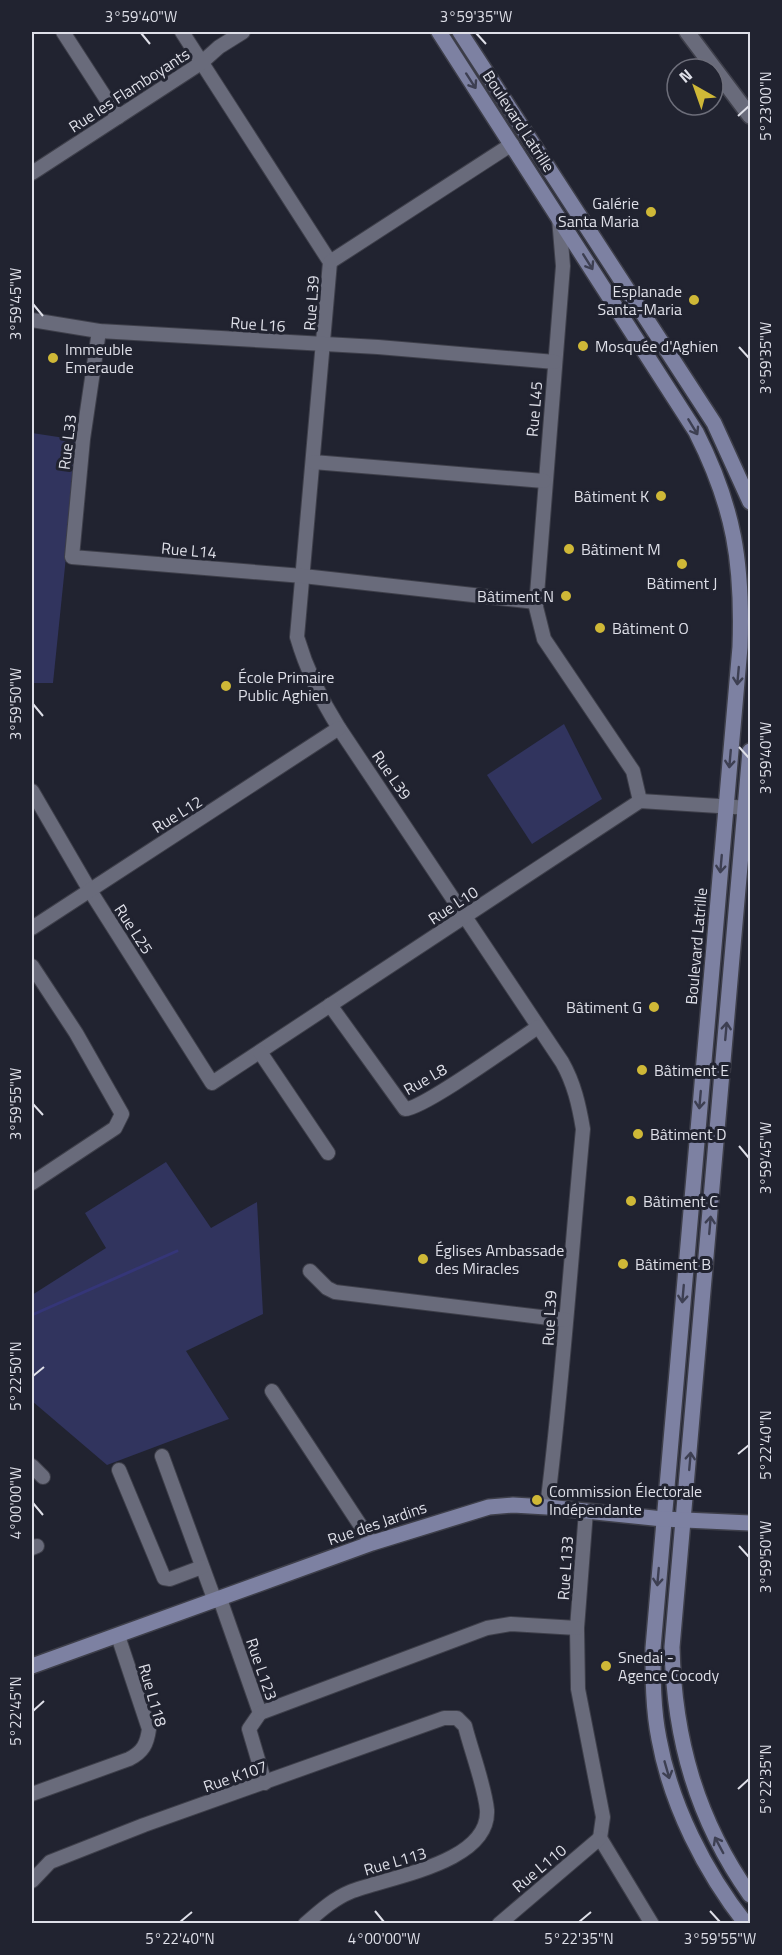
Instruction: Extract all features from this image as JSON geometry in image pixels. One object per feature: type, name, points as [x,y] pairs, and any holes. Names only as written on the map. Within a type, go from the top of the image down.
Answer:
[{"type":"main road","name":"Boulevard Latrille","points":[[439,32],[696,432],[712,463],[728,506],[737,554],[741,616],[652,1648],[653,1691],[659,1741],[686,1822],[722,1888],[746,1923]]},
{"type":"main road","name":"Boulevard Latrille","points":[[460,32],[714,423],[750,502]]},
{"type":"main road","points":[[750,751],[747,808],[672,1647],[673,1689],[690,1778],[720,1847],[750,1895]]},
{"type":"main road","name":"Rue des Jardins","points":[[32,1666],[372,1543],[489,1507],[513,1505],[547,1507],[663,1519],[750,1523]]},
{"type":"street","points":[[63,32],[118,117]]},
{"type":"street","name":"Rue L39","points":[[182,32],[330,262],[297,637],[311,681],[339,728],[466,915],[570,1076],[579,1103],[583,1129],[561,1398],[547,1507]]},
{"type":"street","name":"Rue les Flamboyants","points":[[32,173],[201,63],[219,47],[243,32]]},
{"type":"street","points":[[687,32],[750,116]]},
{"type":"street","points":[[330,262],[512,144]]},
{"type":"street","name":"Rue L45","points":[[558,215],[563,266],[544,481],[536,604],[544,639],[633,771],[640,801]]},
{"type":"street","name":"Rue L16","points":[[32,320],[99,331],[555,362]]},
{"type":"street","name":"Rue L33","points":[[72,556],[83,440],[99,331]]},
{"type":"street","points":[[313,462],[544,481]]},
{"type":"street","name":"Rue L14","points":[[72,556],[303,576],[536,604]]},
{"type":"street","name":"Rue L12","points":[[32,928],[339,728]]},
{"type":"street","name":"Rue L25","points":[[32,791],[89,889],[212,1083]]},
{"type":"street","points":[[640,801],[747,808]]},
{"type":"street","name":"Rue L10","points":[[212,1083],[640,801]]},
{"type":"street","points":[[32,966],[76,1033],[122,1114],[115,1128],[32,1183]]},
{"type":"street","name":"Rue L8","points":[[330,1005],[405,1109],[411,1109],[437,1094],[538,1027]]},
{"type":"street","points":[[260,1052],[328,1153]]},
{"type":"street","points":[[310,1271],[327,1288],[335,1292],[566,1320]]},
{"type":"street","points":[[272,1391],[372,1543]]},
{"type":"street","name":"Rue L123","points":[[162,1456],[202,1567],[218,1600],[260,1713],[249,1729],[265,1783]]},
{"type":"street","points":[[32,1466],[43,1478]]},
{"type":"street","points":[[119,1470],[164,1578],[202,1567]]},
{"type":"street","name":"Rue L133","points":[[586,1511],[577,1628],[579,1700],[603,1817],[600,1838]]},
{"type":"street","points":[[260,1713],[487,1628],[511,1624],[577,1628]]},
{"type":"street","name":"Rue L118","points":[[32,1794],[129,1759],[140,1754],[147,1743],[149,1729],[118,1636]]},
{"type":"street","name":"Rue K107","points":[[32,1881],[50,1863],[144,1825],[444,1718],[457,1718]]},
{"type":"street","name":"Rue L113","points":[[305,1923],[347,1893],[439,1865],[465,1849],[481,1832],[487,1810],[465,1726],[457,1718]]},
{"type":"street","points":[[600,1838],[652,1923]]},
{"type":"street","name":"Rue L110","points":[[499,1923],[600,1838]]},
{"type":"shaded area","points":[[32,433],[78,440],[53,683],[32,683]]},
{"type":"shaded area","points":[[564,724],[602,799],[532,844],[487,775]]},
{"type":"shaded area","points":[[166,1162],[211,1228],[257,1202],[263,1314],[186,1351],[229,1419],[107,1465],[32,1401],[32,1295],[106,1248],[85,1213]]},
{"type":"waterway","points":[[32,1315],[177,1251]]},
{"type":"place","name":"Galérie Santa Maria","points":[[651,212]]},
{"type":"place","name":"Esplanade Santa-Maria","points":[[694,300]]},
{"type":"place","name":"Mosquée d'Aghien","points":[[583,346]]},
{"type":"place","name":"Immeuble Emeraude","points":[[53,358]]},
{"type":"place","name":"Bâtiment K","points":[[661,496]]},
{"type":"place","name":"Bâtiment M","points":[[569,549]]},
{"type":"place","name":"Bâtiment J","points":[[682,564]]},
{"type":"place","name":"Bâtiment N","points":[[566,596]]},
{"type":"place","name":"Bâtiment O","points":[[600,628]]},
{"type":"place","name":"École Primaire Public Aghien","points":[[226,686]]},
{"type":"place","name":"Bâtiment G","points":[[654,1007]]},
{"type":"place","name":"Bâtiment E","points":[[642,1070]]},
{"type":"place","name":"Bâtiment D","points":[[638,1134]]},
{"type":"place","name":"Bâtiment C","points":[[631,1201]]},
{"type":"place","name":"Églises Ambassade des Miracles","points":[[423,1259]]},
{"type":"place","name":"Bâtiment B","points":[[623,1264]]},
{"type":"place","name":"Commission Électorale Indépendante","points":[[537,1500]]},
{"type":"place","name":"Snedai - Agence Cocody","points":[[606,1666]]}]
